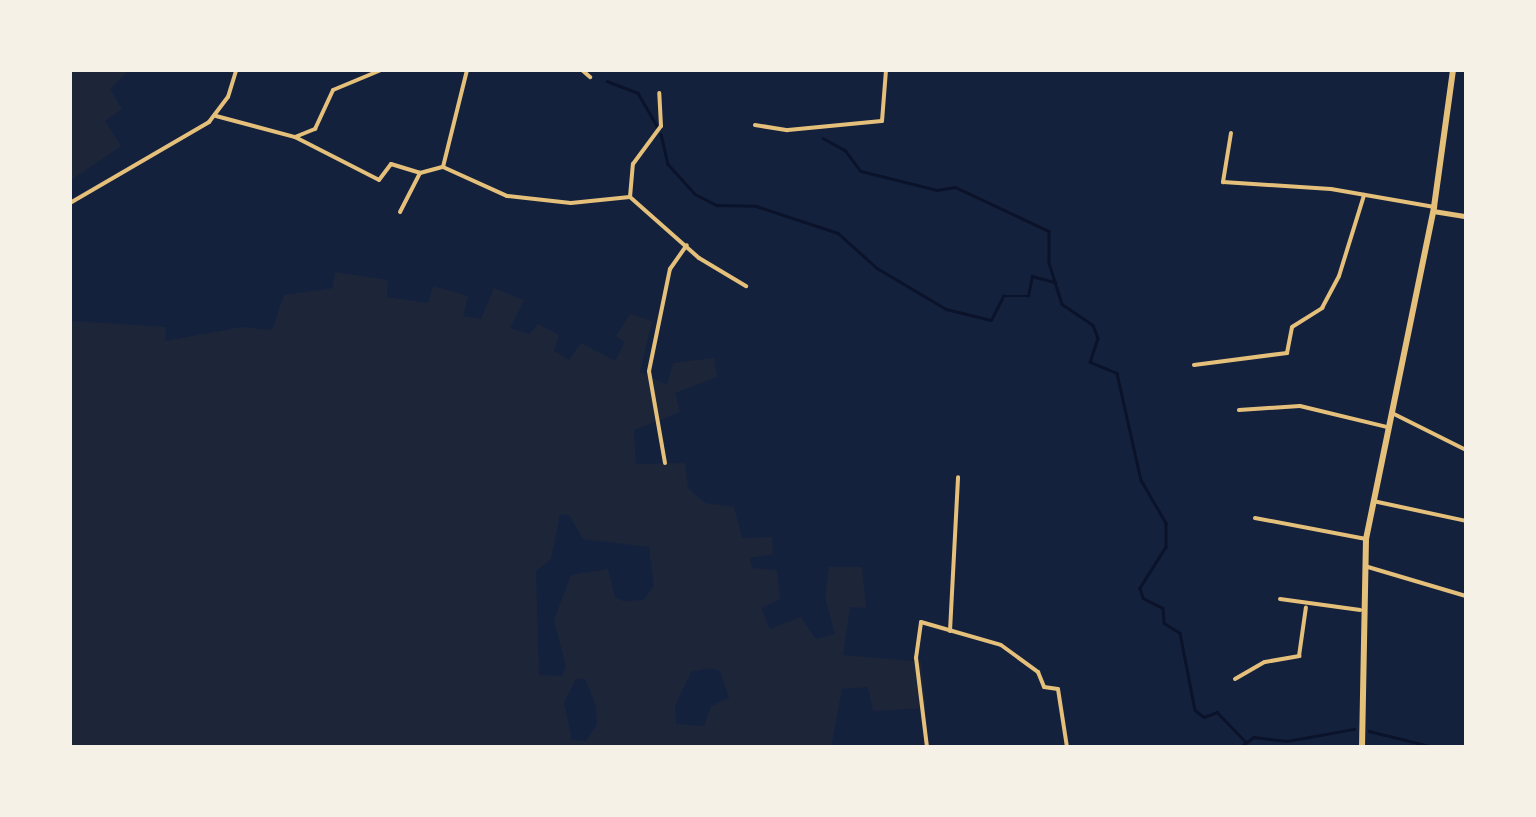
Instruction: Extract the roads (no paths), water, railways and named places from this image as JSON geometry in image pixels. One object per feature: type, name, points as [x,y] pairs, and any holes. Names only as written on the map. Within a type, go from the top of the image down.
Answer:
[{"type":"main road","points":[[1362,747],[1360,610],[1366,539],[1433,209],[1453,70]]},
{"type":"street","points":[[70,203],[216,116],[236,70]]},
{"type":"street","points":[[294,137],[315,130],[334,90],[381,70]]},
{"type":"street","points":[[443,167],[467,70]]},
{"type":"street","points":[[582,70],[590,77]]},
{"type":"street","points":[[754,125],[788,130],[882,121],[886,70]]},
{"type":"street","points":[[630,197],[634,164],[662,126],[659,92]]},
{"type":"street","points":[[216,116],[294,137],[379,180],[390,164],[420,173],[443,167],[507,196],[571,203],[630,197],[686,245],[746,286]]},
{"type":"street","points":[[1231,133],[1223,182],[1364,195],[1466,216]]},
{"type":"street","points":[[400,212],[420,173]]},
{"type":"street","points":[[1194,365],[1286,353],[1292,327],[1322,308],[1339,276],[1364,195]]},
{"type":"street","points":[[665,463],[649,371],[670,270],[686,245]]},
{"type":"street","points":[[1239,410],[1300,406],[1388,427]]},
{"type":"street","points":[[1390,412],[1466,450]]},
{"type":"street","points":[[950,631],[958,477]]},
{"type":"street","points":[[1373,501],[1466,521]]},
{"type":"street","points":[[1255,518],[1366,539]]},
{"type":"street","points":[[1364,566],[1466,596]]},
{"type":"street","points":[[1280,599],[1306,607],[1360,610]]},
{"type":"street","points":[[1235,678],[1265,662],[1298,656],[1306,607]]},
{"type":"street","points":[[927,747],[918,628],[922,622],[1001,646],[1038,672],[1044,687],[1060,691],[1067,747]]},
{"type":"waterway","points":[[607,81],[638,93],[658,127]]},
{"type":"waterway","points":[[661,134],[668,164],[695,194],[717,205],[756,206],[838,233],[877,268],[946,309],[991,320],[1003,296],[1028,296],[1032,276],[1055,282]]},
{"type":"waterway","points":[[823,138],[845,150],[861,171],[937,190],[955,187],[1049,231],[1049,263],[1062,304],[1093,325],[1098,338],[1090,362],[1117,373],[1141,480],[1166,523],[1166,547],[1140,588],[1143,598],[1163,608],[1164,623],[1180,633],[1195,710],[1204,717],[1217,712],[1245,741]]},
{"type":"waterway","points":[[1240,747],[1254,737],[1287,741],[1354,729]]},
{"type":"waterway","points":[[1369,731],[1434,747]]}]
